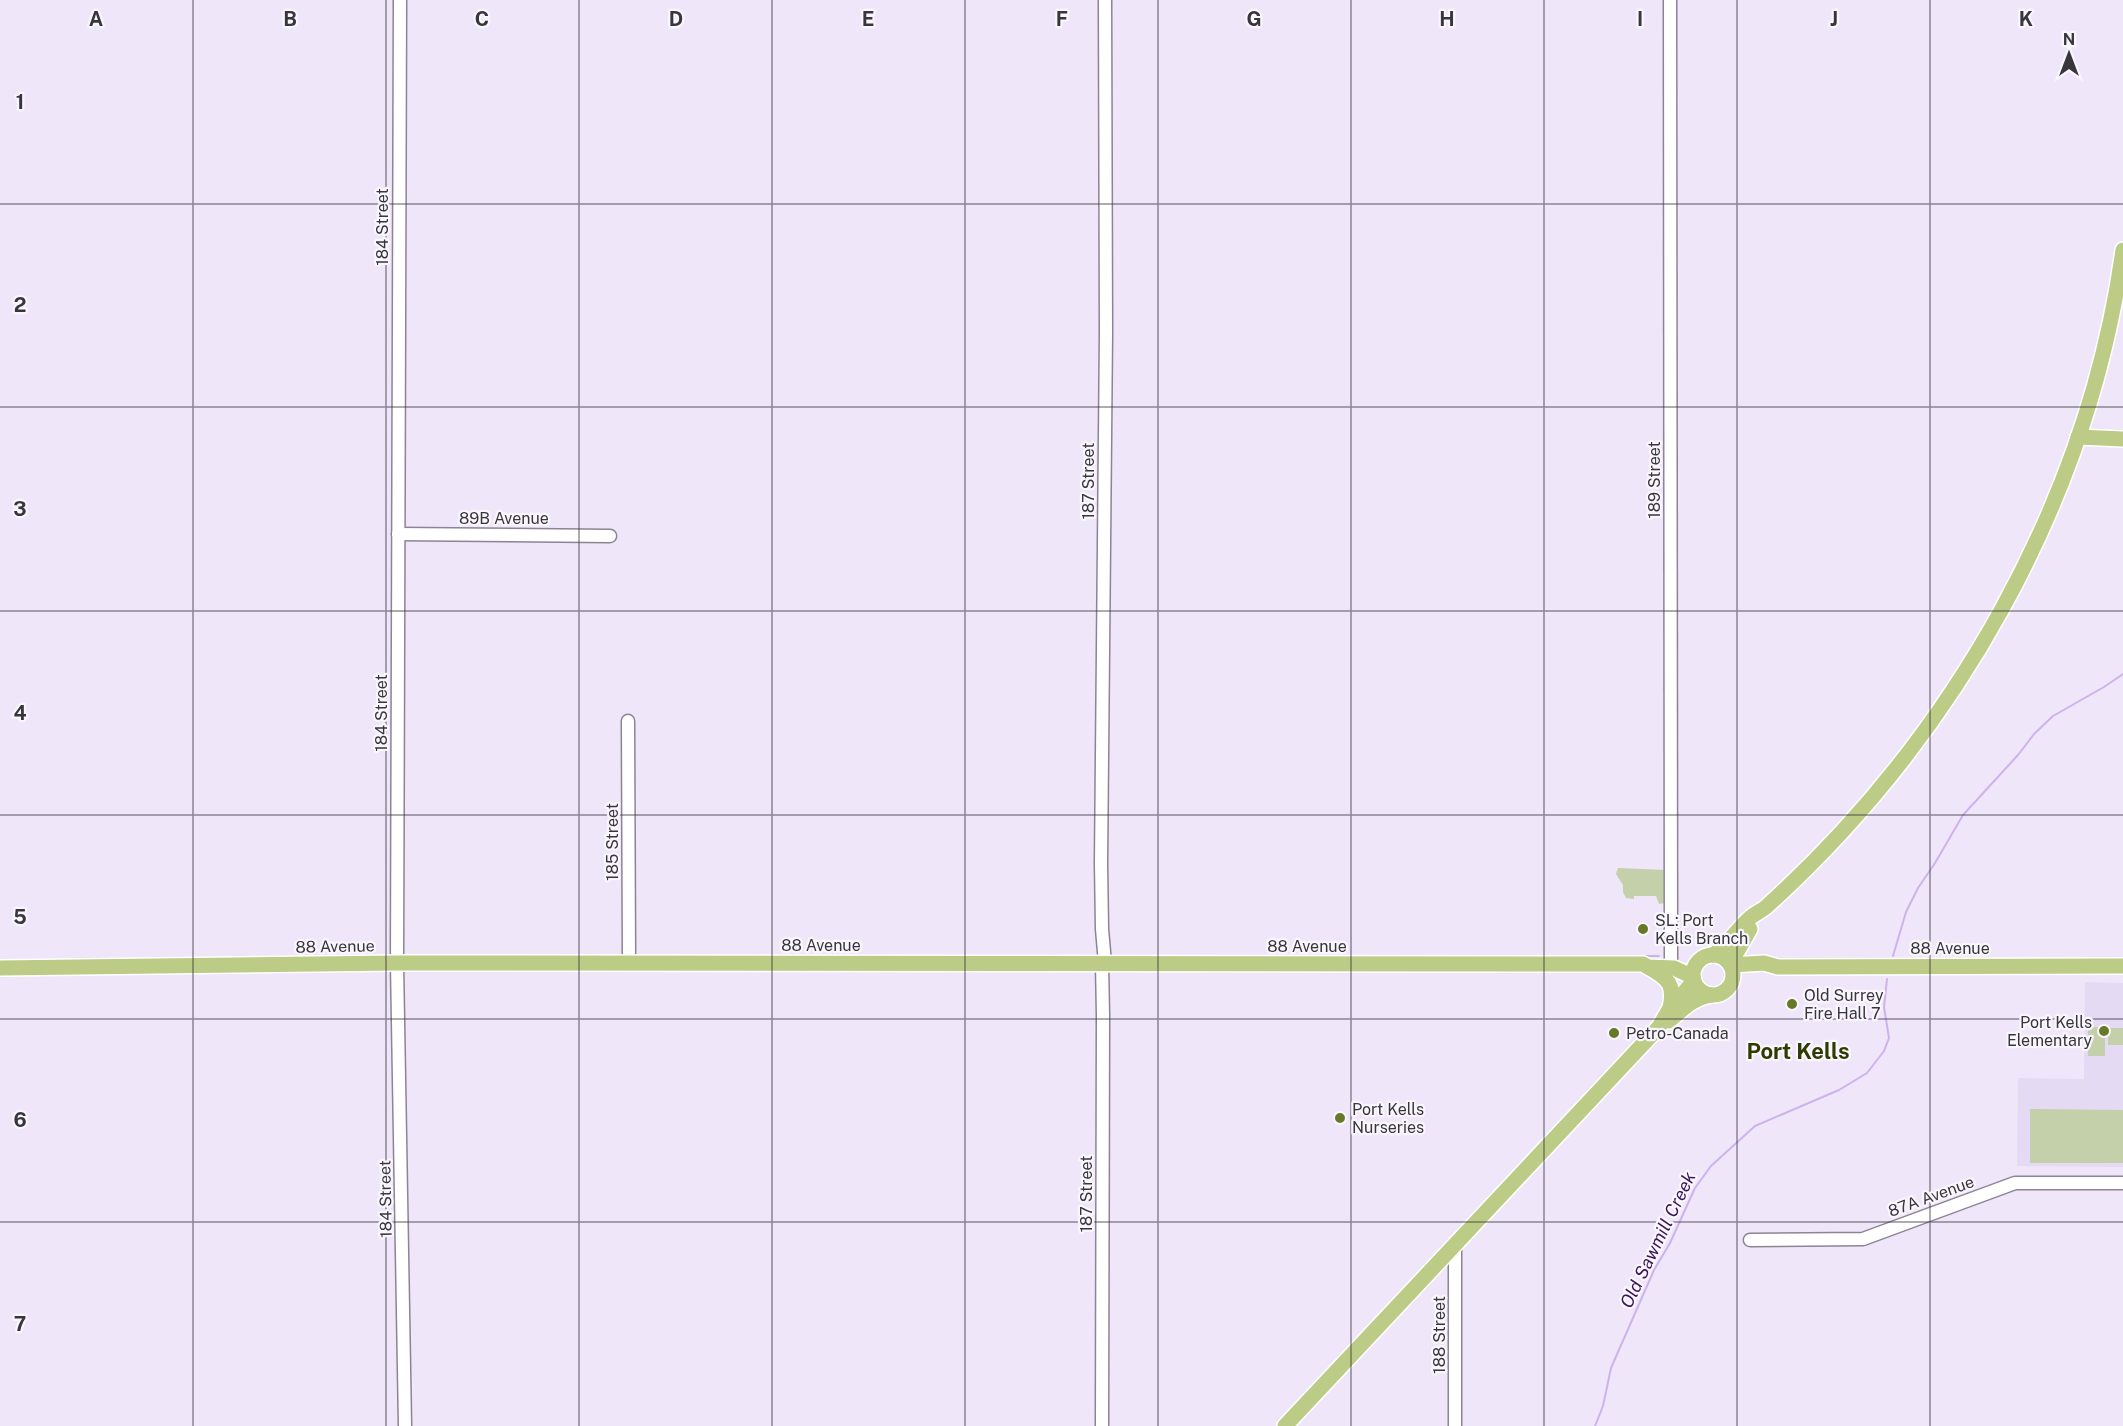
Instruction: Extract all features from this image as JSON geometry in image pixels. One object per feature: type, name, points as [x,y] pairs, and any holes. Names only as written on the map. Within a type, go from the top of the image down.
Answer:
[{"type":"main road","points":[[1285,1426],[1659,1027],[1670,1008],[1693,979],[1695,967],[1726,945],[1741,925],[1764,909],[1824,851],[1880,790],[1948,699],[2007,600],[2056,495],[2089,405],[2105,348],[2117,293],[2123,250]]},
{"type":"main road","points":[[2078,437],[2123,439]]},
{"type":"main road","points":[[1659,1027],[1668,1023],[1695,1000],[1702,996],[1722,992],[1730,985],[1732,976],[1730,964],[1744,936],[1760,918],[1764,909]]},
{"type":"main road","points":[[1744,936],[1749,953],[1771,965]]},
{"type":"main road","name":"88 Avenue","points":[[1646,966],[1656,960],[1707,957]]},
{"type":"main road","points":[[1707,957],[1724,959],[1730,964]]},
{"type":"main road","name":"88 Avenue","points":[[0,968],[397,963],[1646,966],[1674,968],[1693,979]]},
{"type":"main road","name":"88 Avenue","points":[[1730,964],[2123,966]]},
{"type":"main road","name":"88 Avenue","points":[[1730,985],[1745,976],[1774,969],[1771,965]]},
{"type":"main road","points":[[1646,966],[1663,976],[1671,987],[1670,1008]]},
{"type":"main road","points":[[1693,979],[1700,990],[1712,995]]},
{"type":"street","name":"184 Street","points":[[400,0],[397,963],[405,1426]]},
{"type":"street","name":"187 Street","points":[[1102,1426],[1103,963],[1101,874],[1106,332],[1105,0]]},
{"type":"street","name":"189 Street","points":[[1670,0],[1671,960]]},
{"type":"street","name":"89B Avenue","points":[[398,534],[610,536]]},
{"type":"street","name":"185 Street","points":[[628,721],[629,963]]},
{"type":"street","name":"87A Avenue","points":[[1750,1240],[1863,1239],[2015,1183],[2123,1183]]},
{"type":"street","name":"188 Street","points":[[1455,1244],[1455,1426]]},
{"type":"shaded area","name":"Port Kells Elementary","points":[[2085,982],[2123,983],[2123,1167],[2017,1166],[2018,1078],[2084,1079]]},
{"type":"green space","points":[[1618,868],[1666,870],[1665,903],[1659,904],[1656,896],[1626,898],[1623,885],[1616,874]]},
{"type":"green space","points":[[2088,1027],[2105,1027],[2105,1056],[2088,1056]]},
{"type":"green space","points":[[2108,1028],[2123,1028],[2123,1045],[2108,1045]]},
{"type":"green space","points":[[2030,1109],[2123,1110],[2123,1163],[2030,1163]]},
{"type":"waterway","name":"Old Sawmill Creek","points":[[1893,956],[1906,912],[1918,888],[1963,815],[2018,755],[2034,734],[2053,716],[2123,674]]},
{"type":"waterway","points":[[1619,956],[1659,956]]},
{"type":"waterway","name":"Old Sawmill Creek","points":[[1595,1426],[1603,1406],[1611,1368],[1654,1270],[1670,1243],[1695,1188],[1711,1166],[1755,1126],[1839,1090],[1867,1073],[1884,1051],[1889,1038],[1884,1007],[1887,979]]},
{"type":"place","name":"SL: Port Kells Branch","points":[[1643,929]]},
{"type":"place","name":"Old Surrey Fire Hall 7","points":[[1792,1004]]},
{"type":"place","name":"Port Kells Elementary","points":[[2104,1031]]},
{"type":"place","name":"Petro-Canada","points":[[1614,1033]]},
{"type":"place","name":"Port Kells Nurseries","points":[[1340,1118]]},
{"type":"district","name":"Port Kells","points":[[1798,1051]]}]
